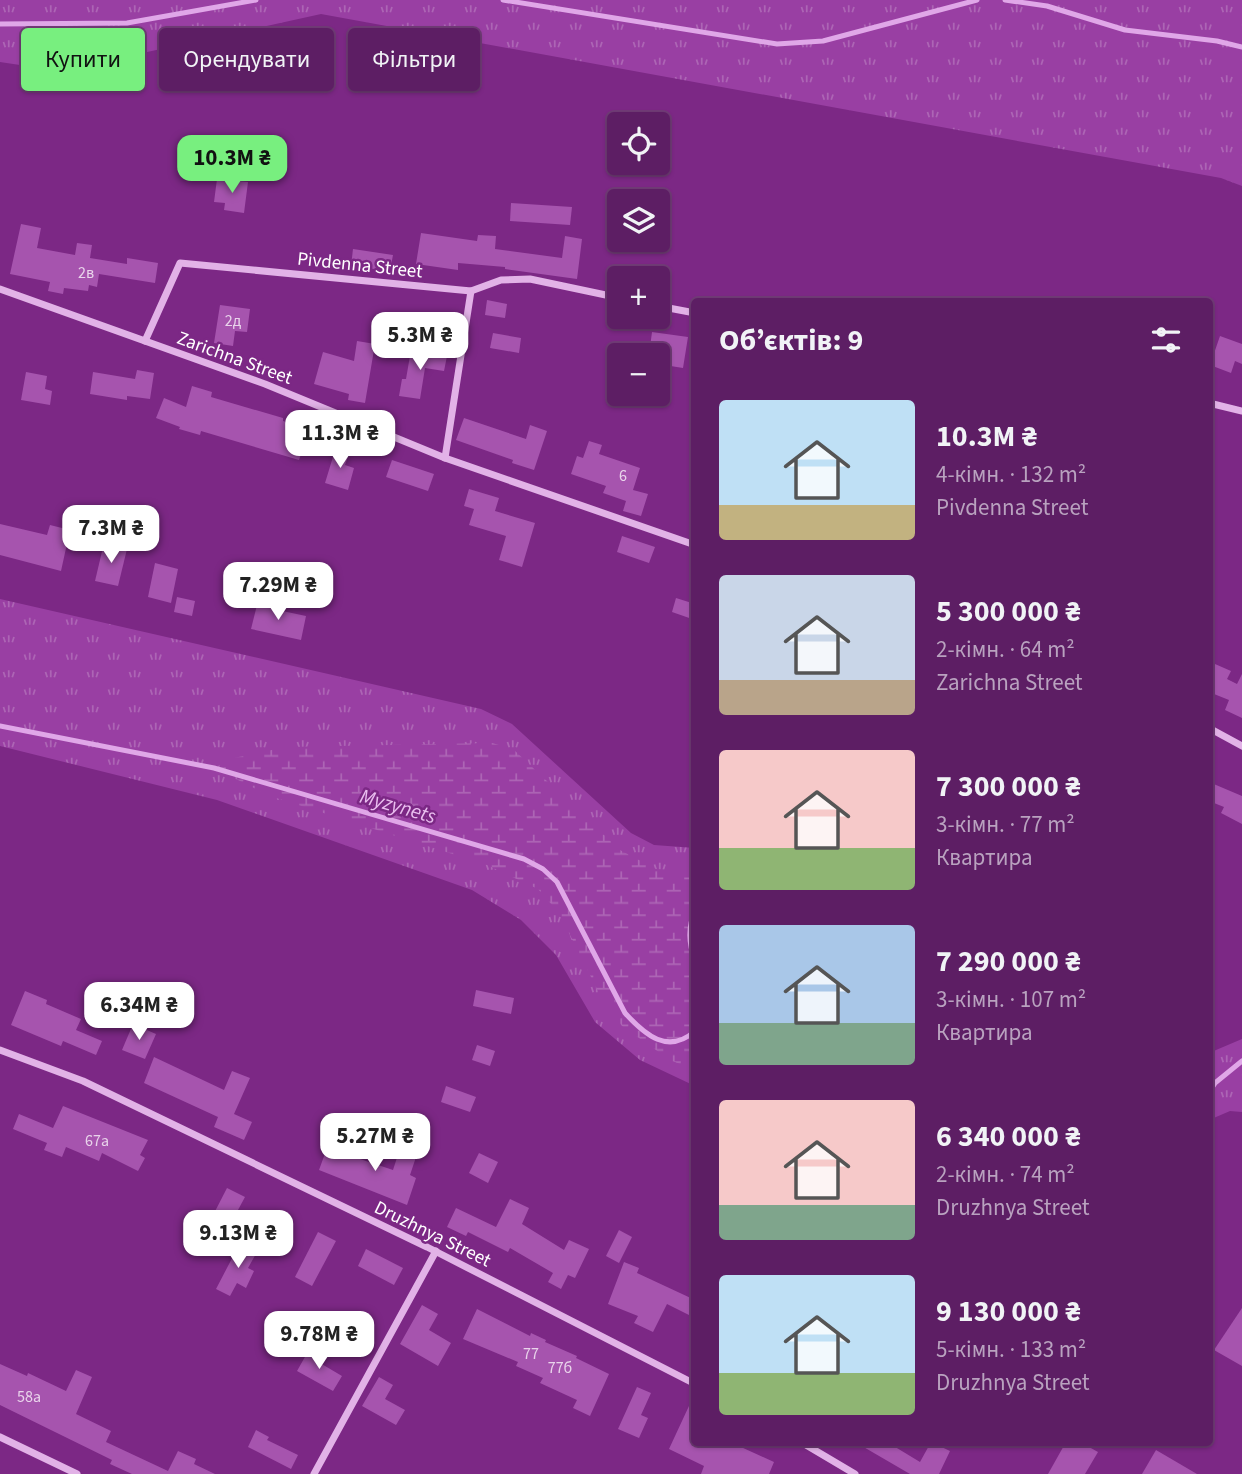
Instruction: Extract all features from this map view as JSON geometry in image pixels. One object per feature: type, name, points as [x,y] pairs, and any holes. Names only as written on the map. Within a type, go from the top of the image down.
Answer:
[{"type":"street","name":"Pivdenna Street","points":[[145,341],[180,263],[471,291],[501,280],[530,279],[607,295]]},
{"type":"street","name":"Zarichna Street","points":[[0,289],[265,384],[445,458],[691,544]]},
{"type":"street","points":[[445,458],[471,291]]},
{"type":"street","points":[[670,308],[691,312]]},
{"type":"street","points":[[1213,404],[1242,411]]},
{"type":"street","points":[[1213,730],[1242,746]]},
{"type":"street","name":"Druzhnya Street","points":[[0,1051],[83,1081],[436,1251],[691,1382]]},
{"type":"street","points":[[314,1474],[436,1251]]},
{"type":"street","points":[[0,1437],[77,1474]]},
{"type":"street","points":[[808,1446],[856,1474]]},
{"type":"green space","points":[[0,0],[1242,0],[1242,186],[1221,178],[480,43],[480,28],[398,28],[321,14],[257,28],[159,28],[159,49],[145,52],[145,28],[21,28],[21,65],[0,62]]},
{"type":"green space","points":[[0,599],[481,709],[512,724],[631,833],[654,845],[691,848],[691,1084],[640,1060],[595,1022],[556,955],[521,920],[472,890],[217,800],[0,746]]},
{"type":"green space","points":[[492,743],[513,749],[620,850],[656,869],[691,871],[691,1068],[670,1060],[622,1026],[601,997],[559,913],[538,889],[487,865],[270,796],[214,768],[234,758],[286,747]]},
{"type":"green space","points":[[1242,1039],[1242,1112],[1230,1111],[1213,1118],[1213,1051]]},
{"type":"building","points":[[217,179],[248,182],[244,213],[224,210],[225,203],[214,202]]},
{"type":"building","points":[[511,203],[572,207],[570,225],[510,221]]},
{"type":"building","points":[[21,224],[41,228],[37,248],[75,255],[77,243],[92,245],[90,258],[127,264],[127,258],[158,263],[155,283],[99,274],[97,287],[89,285],[88,291],[64,288],[63,294],[48,291],[50,282],[10,274]]},
{"type":"building","points":[[421,233],[477,241],[478,235],[496,236],[495,249],[562,258],[565,236],[582,239],[577,279],[505,267],[458,263],[458,270],[416,264]]},
{"type":"building","points":[[353,249],[393,255],[390,271],[351,266]]},
{"type":"building","points":[[487,300],[507,304],[505,318],[485,315]]},
{"type":"building","points":[[220,305],[250,309],[247,332],[235,331],[233,346],[214,343]]},
{"type":"building","points":[[652,332],[688,337],[683,368],[670,366],[670,343],[651,343]]},
{"type":"building","points":[[493,333],[521,338],[519,353],[490,348]]},
{"type":"building","points":[[1220,336],[1242,344],[1242,364],[1235,361],[1231,373],[1213,366],[1213,356]]},
{"type":"building","points":[[357,341],[375,344],[365,403],[348,400],[349,394],[314,384],[323,352],[354,361]]},
{"type":"building","points":[[411,350],[447,356],[444,371],[425,368],[420,399],[399,396],[402,379],[406,379]]},
{"type":"building","points":[[137,370],[154,373],[150,399],[127,396],[127,400],[90,394],[93,372],[135,379]]},
{"type":"building","points":[[26,372],[47,376],[45,389],[52,391],[50,405],[21,400]]},
{"type":"building","points":[[192,386],[212,392],[211,397],[283,418],[283,421],[300,426],[297,437],[306,439],[299,460],[201,431],[200,435],[179,429],[180,427],[156,418],[164,398],[186,407]]},
{"type":"building","points":[[464,418],[526,439],[530,425],[547,431],[534,470],[456,440]]},
{"type":"building","points":[[589,441],[602,445],[599,454],[640,468],[633,490],[648,494],[641,516],[623,511],[626,501],[603,493],[606,486],[571,474],[577,456],[583,458]]},
{"type":"building","points":[[336,447],[350,451],[345,465],[354,468],[348,490],[325,483]]},
{"type":"building","points":[[392,460],[434,474],[428,491],[386,477]]},
{"type":"building","points":[[469,489],[499,498],[495,511],[535,523],[522,567],[499,560],[506,536],[469,525],[474,509],[464,506]]},
{"type":"building","points":[[0,524],[47,535],[50,525],[70,530],[61,571],[0,555]]},
{"type":"building","points":[[622,536],[655,547],[649,563],[617,552]]},
{"type":"building","points":[[104,543],[127,549],[118,586],[95,581]]},
{"type":"building","points":[[155,563],[178,569],[171,603],[148,597]]},
{"type":"building","points":[[177,597],[195,601],[192,616],[174,612]]},
{"type":"building","points":[[676,598],[691,603],[691,619],[672,612]]},
{"type":"building","points":[[258,601],[274,605],[273,609],[306,616],[301,640],[251,629]]},
{"type":"building","points":[[1215,664],[1231,671],[1227,679],[1237,684],[1242,674],[1242,718],[1225,710],[1229,700],[1213,694]]},
{"type":"building","points":[[1213,784],[1242,796],[1242,824],[1221,813],[1224,807],[1213,803]]},
{"type":"building","points":[[476,990],[514,998],[511,1014],[473,1006]]},
{"type":"building","points":[[25,991],[47,1000],[46,1004],[81,1019],[76,1030],[102,1041],[96,1055],[63,1041],[61,1046],[11,1025]]},
{"type":"building","points":[[133,1024],[156,1034],[145,1059],[122,1050]]},
{"type":"building","points":[[477,1045],[495,1051],[490,1066],[472,1060]]},
{"type":"building","points":[[154,1057],[224,1090],[232,1071],[250,1078],[234,1114],[252,1122],[244,1140],[214,1127],[218,1117],[144,1083]]},
{"type":"building","points":[[446,1086],[476,1097],[470,1112],[441,1102]]},
{"type":"building","points":[[63,1106],[148,1140],[140,1155],[145,1158],[138,1171],[102,1153],[99,1161],[66,1147],[62,1157],[44,1150],[47,1143],[13,1129],[19,1114],[53,1128]]},
{"type":"building","points":[[402,1142],[419,1148],[410,1175],[416,1178],[407,1205],[319,1170],[327,1148],[393,1170]]},
{"type":"building","points":[[479,1153],[498,1162],[488,1183],[469,1173]]},
{"type":"building","points":[[227,1188],[245,1197],[225,1234],[208,1225]]},
{"type":"building","points":[[510,1199],[529,1208],[522,1224],[564,1250],[569,1240],[589,1249],[575,1278],[568,1275],[561,1289],[548,1282],[553,1273],[510,1248],[508,1252],[468,1232],[466,1236],[447,1227],[456,1208],[496,1227]]},
{"type":"building","points":[[619,1230],[632,1237],[619,1263],[606,1256]]},
{"type":"building","points":[[318,1232],[336,1241],[312,1286],[295,1277]]},
{"type":"building","points":[[240,1243],[257,1252],[248,1268],[254,1271],[246,1288],[237,1283],[230,1296],[216,1289]]},
{"type":"building","points":[[366,1249],[403,1268],[394,1285],[358,1266]]},
{"type":"building","points":[[624,1262],[639,1268],[637,1273],[691,1298],[691,1316],[667,1304],[653,1332],[634,1323],[638,1316],[608,1304]]},
{"type":"building","points":[[422,1305],[438,1314],[429,1330],[451,1343],[438,1366],[400,1344]]},
{"type":"building","points":[[1242,1308],[1242,1366],[1214,1350]]},
{"type":"building","points":[[477,1309],[530,1336],[531,1333],[546,1340],[545,1342],[609,1374],[590,1416],[573,1408],[577,1400],[540,1383],[543,1378],[516,1366],[518,1362],[463,1339]]},
{"type":"building","points":[[310,1348],[324,1356],[320,1363],[342,1376],[333,1391],[297,1371]]},
{"type":"building","points":[[0,1364],[27,1376],[28,1373],[66,1391],[76,1370],[92,1377],[76,1414],[111,1431],[106,1442],[168,1471],[178,1451],[196,1459],[194,1464],[215,1474],[132,1474],[110,1464],[112,1460],[0,1405]]},
{"type":"building","points":[[379,1377],[393,1385],[385,1399],[405,1410],[396,1425],[362,1406]]},
{"type":"building","points":[[637,1387],[651,1393],[641,1415],[648,1418],[639,1438],[618,1429]]},
{"type":"building","points":[[691,1402],[691,1446],[739,1446],[774,1462],[769,1474],[701,1474],[704,1466],[669,1449]]},
{"type":"building","points":[[256,1430],[269,1437],[267,1440],[298,1455],[291,1469],[248,1447]]},
{"type":"building","points":[[862,1446],[894,1446],[920,1462],[929,1446],[939,1446],[950,1451],[939,1474],[910,1474]]},
{"type":"building","points":[[1064,1446],[1087,1446],[1098,1452],[1085,1474],[1048,1474]]},
{"type":"building","points":[[1156,1450],[1197,1474],[1142,1474]]},
{"type":"waterway","points":[[0,24],[127,23],[256,0]]},
{"type":"waterway","points":[[503,0],[777,44],[823,41],[977,0]]},
{"type":"waterway","points":[[1005,0],[1047,6],[1125,30],[1217,41],[1242,47]]},
{"type":"waterway","name":"Myzynets","points":[[0,726],[214,768],[524,859],[543,869],[557,882],[625,1013],[649,1035],[666,1042],[685,1038],[691,1034]]},
{"type":"waterway","name":"Myzynets","points":[[691,923],[691,947]]},
{"type":"waterway","name":"Myzynets","points":[[1213,1086],[1242,1061]]}]
